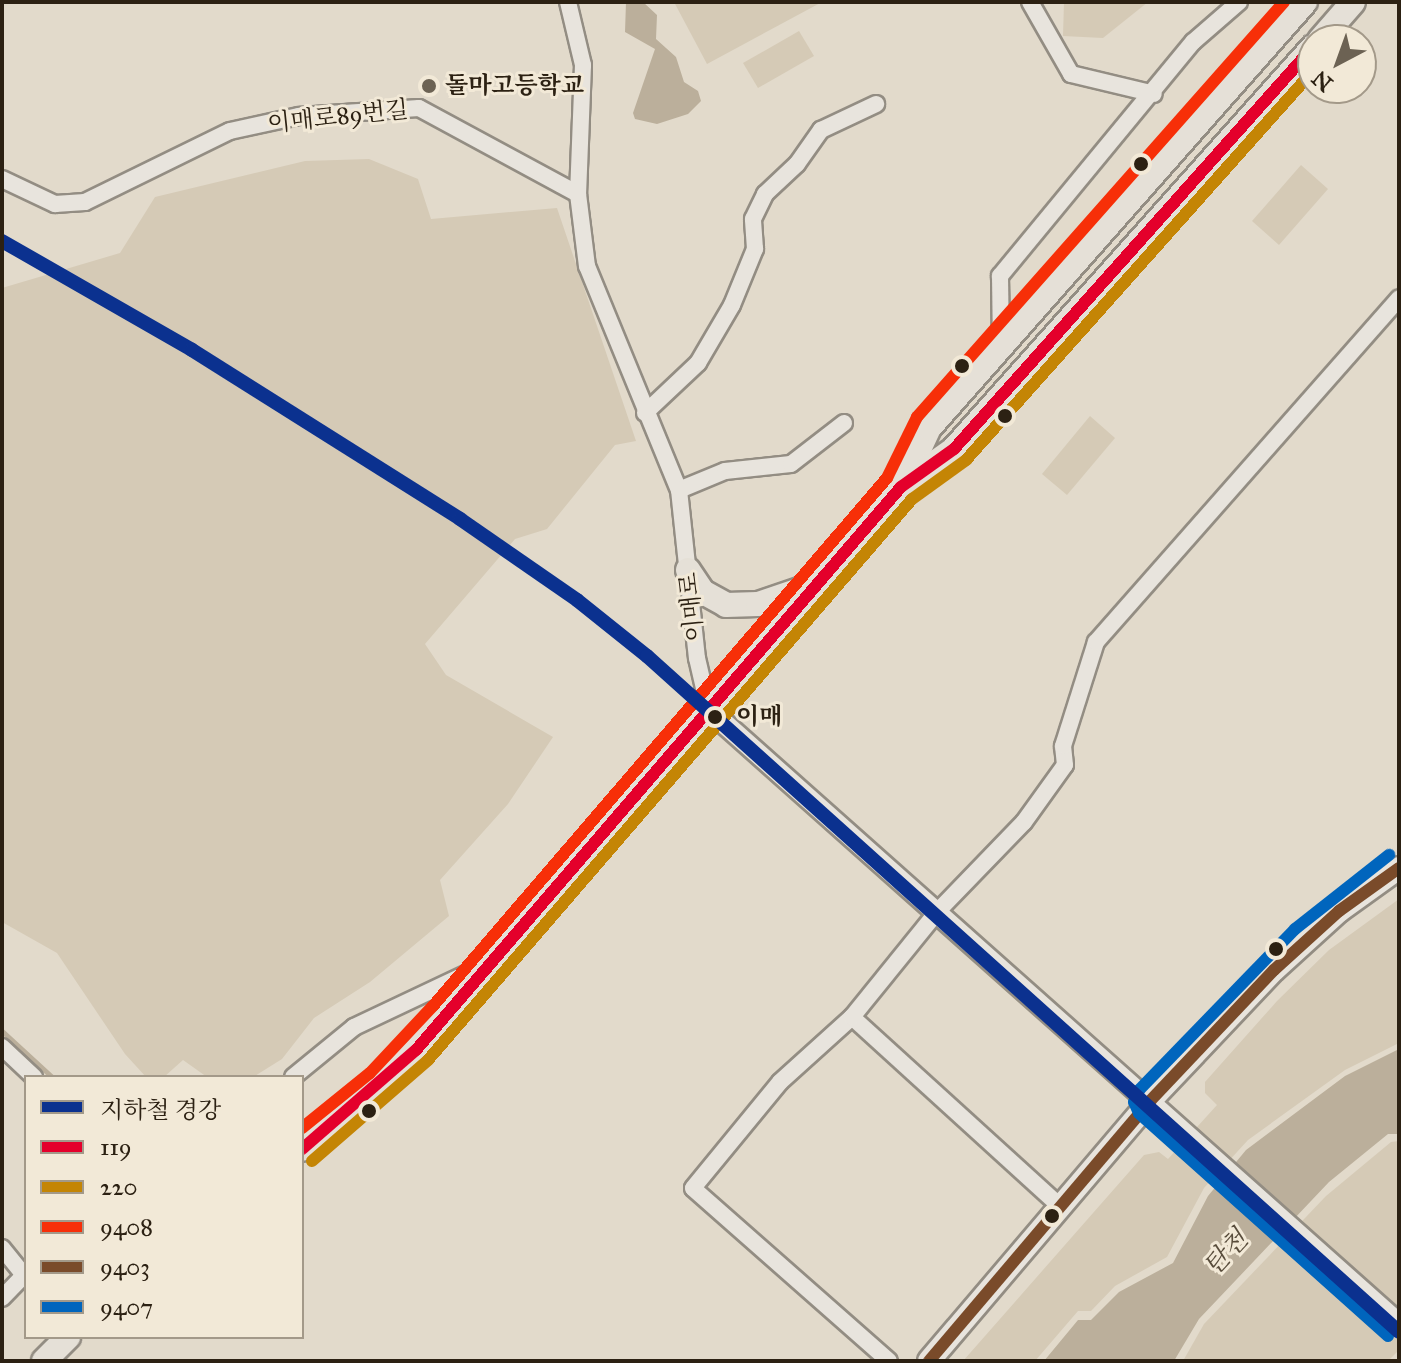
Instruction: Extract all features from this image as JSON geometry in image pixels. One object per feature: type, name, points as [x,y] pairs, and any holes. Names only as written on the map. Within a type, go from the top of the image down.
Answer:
[{"type":"main road","points":[[901,487],[929,428],[1305,2]]},
{"type":"main road","points":[[1334,24],[1353,2]]},
{"type":"main road","points":[[304,1147],[381,1085],[494,960],[901,487],[954,449],[1297,65]]},
{"type":"main road","points":[[688,570],[712,600],[735,606],[758,604],[819,583]]},
{"type":"main road","points":[[929,1361],[1150,1101],[1306,940],[1399,868]]},
{"type":"main road","points":[[44,1361],[66,1339]]},
{"type":"street","name":"이매로","points":[[568,2],[583,65],[578,194],[587,266],[679,490],[697,658],[709,710]]},
{"type":"street","points":[[1030,2],[1071,74],[1154,94]]},
{"type":"street","points":[[1001,347],[1000,276],[1154,94],[1193,42],[1239,2]]},
{"type":"street","points":[[645,413],[698,363],[732,305],[755,249],[753,219],[765,194],[797,164],[821,130],[876,104]]},
{"type":"street","name":"이매로89번길","points":[[2,179],[55,204],[85,202],[230,131],[299,116],[419,108],[578,194]]},
{"type":"street","points":[[889,1361],[693,1188],[780,1082],[852,1017],[937,912],[1017,830],[1065,765],[1063,746],[1096,642],[1399,298]]},
{"type":"street","points":[[679,490],[725,471],[791,464],[844,423]]},
{"type":"street","points":[[709,710],[1399,1324]]},
{"type":"street","points":[[295,1075],[354,1027],[494,960]]},
{"type":"street","points":[[852,1017],[1062,1208]]},
{"type":"street","points":[[2,1047],[32,1075]]},
{"type":"street","points":[[2,1248],[24,1274]]},
{"type":"street","points":[[2,1298],[24,1276]]},
{"type":"shaded area","points":[[674,2],[822,2],[707,64]]},
{"type":"shaded area","points":[[1064,2],[1148,2],[1103,38],[1063,36]]},
{"type":"shaded area","points":[[799,31],[814,56],[758,88],[743,63]]},
{"type":"shaded area","points":[[369,159],[418,179],[431,219],[557,208],[636,441],[615,445],[547,529],[515,539],[425,644],[446,675],[553,737],[508,804],[440,880],[449,916],[370,982],[314,1018],[282,1059],[256,1075],[204,1075],[183,1060],[166,1075],[144,1075],[125,1054],[57,953],[2,922],[2,288],[120,253],[155,197],[305,161]]},
{"type":"shaded area","points":[[1301,165],[1328,189],[1279,245],[1252,221]]},
{"type":"shaded area","points":[[1090,416],[1115,438],[1067,495],[1042,474]]},
{"type":"shaded area","points":[[1399,899],[1399,1043],[1345,1070],[1248,1140],[1204,1188],[1167,1257],[1115,1286],[1091,1311],[1078,1311],[1035,1361],[963,1361],[1144,1155],[1159,1152],[1168,1159],[1217,1105],[1205,1093],[1205,1082],[1277,1001],[1329,950]]},
{"type":"shaded area","points":[[1399,1141],[1399,1350],[1388,1361],[1183,1361],[1204,1324],[1326,1196],[1391,1142]]},
{"type":"water","points":[[626,2],[643,2],[657,15],[656,39],[676,57],[684,82],[698,91],[701,101],[688,114],[657,124],[635,119],[633,113],[655,49],[625,32]]},
{"type":"water","name":"탄천","points":[[1399,1049],[1399,1134],[1388,1134],[1329,1182],[1199,1319],[1174,1361],[1044,1361],[1078,1320],[1091,1320],[1119,1292],[1173,1263],[1208,1196],[1246,1150],[1345,1076]]},
{"type":"waterway","points":[[2,1031],[50,1075]]},
{"type":"metro line","name":"경강","points":[[2,241],[192,350],[460,519],[577,600],[647,656],[1399,1332]]},
{"type":"transit line","name":"9408","points":[[304,1126],[370,1073],[433,1006],[887,478],[917,417],[1284,2]]},
{"type":"transit line","name":"119","points":[[304,1147],[416,1050],[901,487],[954,449],[1297,65]]},
{"type":"transit line","name":"220","points":[[312,1161],[428,1060],[912,499],[966,460],[1297,89]]},
{"type":"transit line","name":"9407","points":[[1388,1336],[1139,1113],[1134,1102],[1139,1090],[1295,929],[1389,855]]},
{"type":"transit line","name":"9403","points":[[929,1361],[1150,1101],[1274,970],[1339,911],[1399,868]]},
{"type":"place","name":"돌마고등학교","points":[[429,86]]},
{"type":"place","name":"이매","points":[[715,717]]}]
